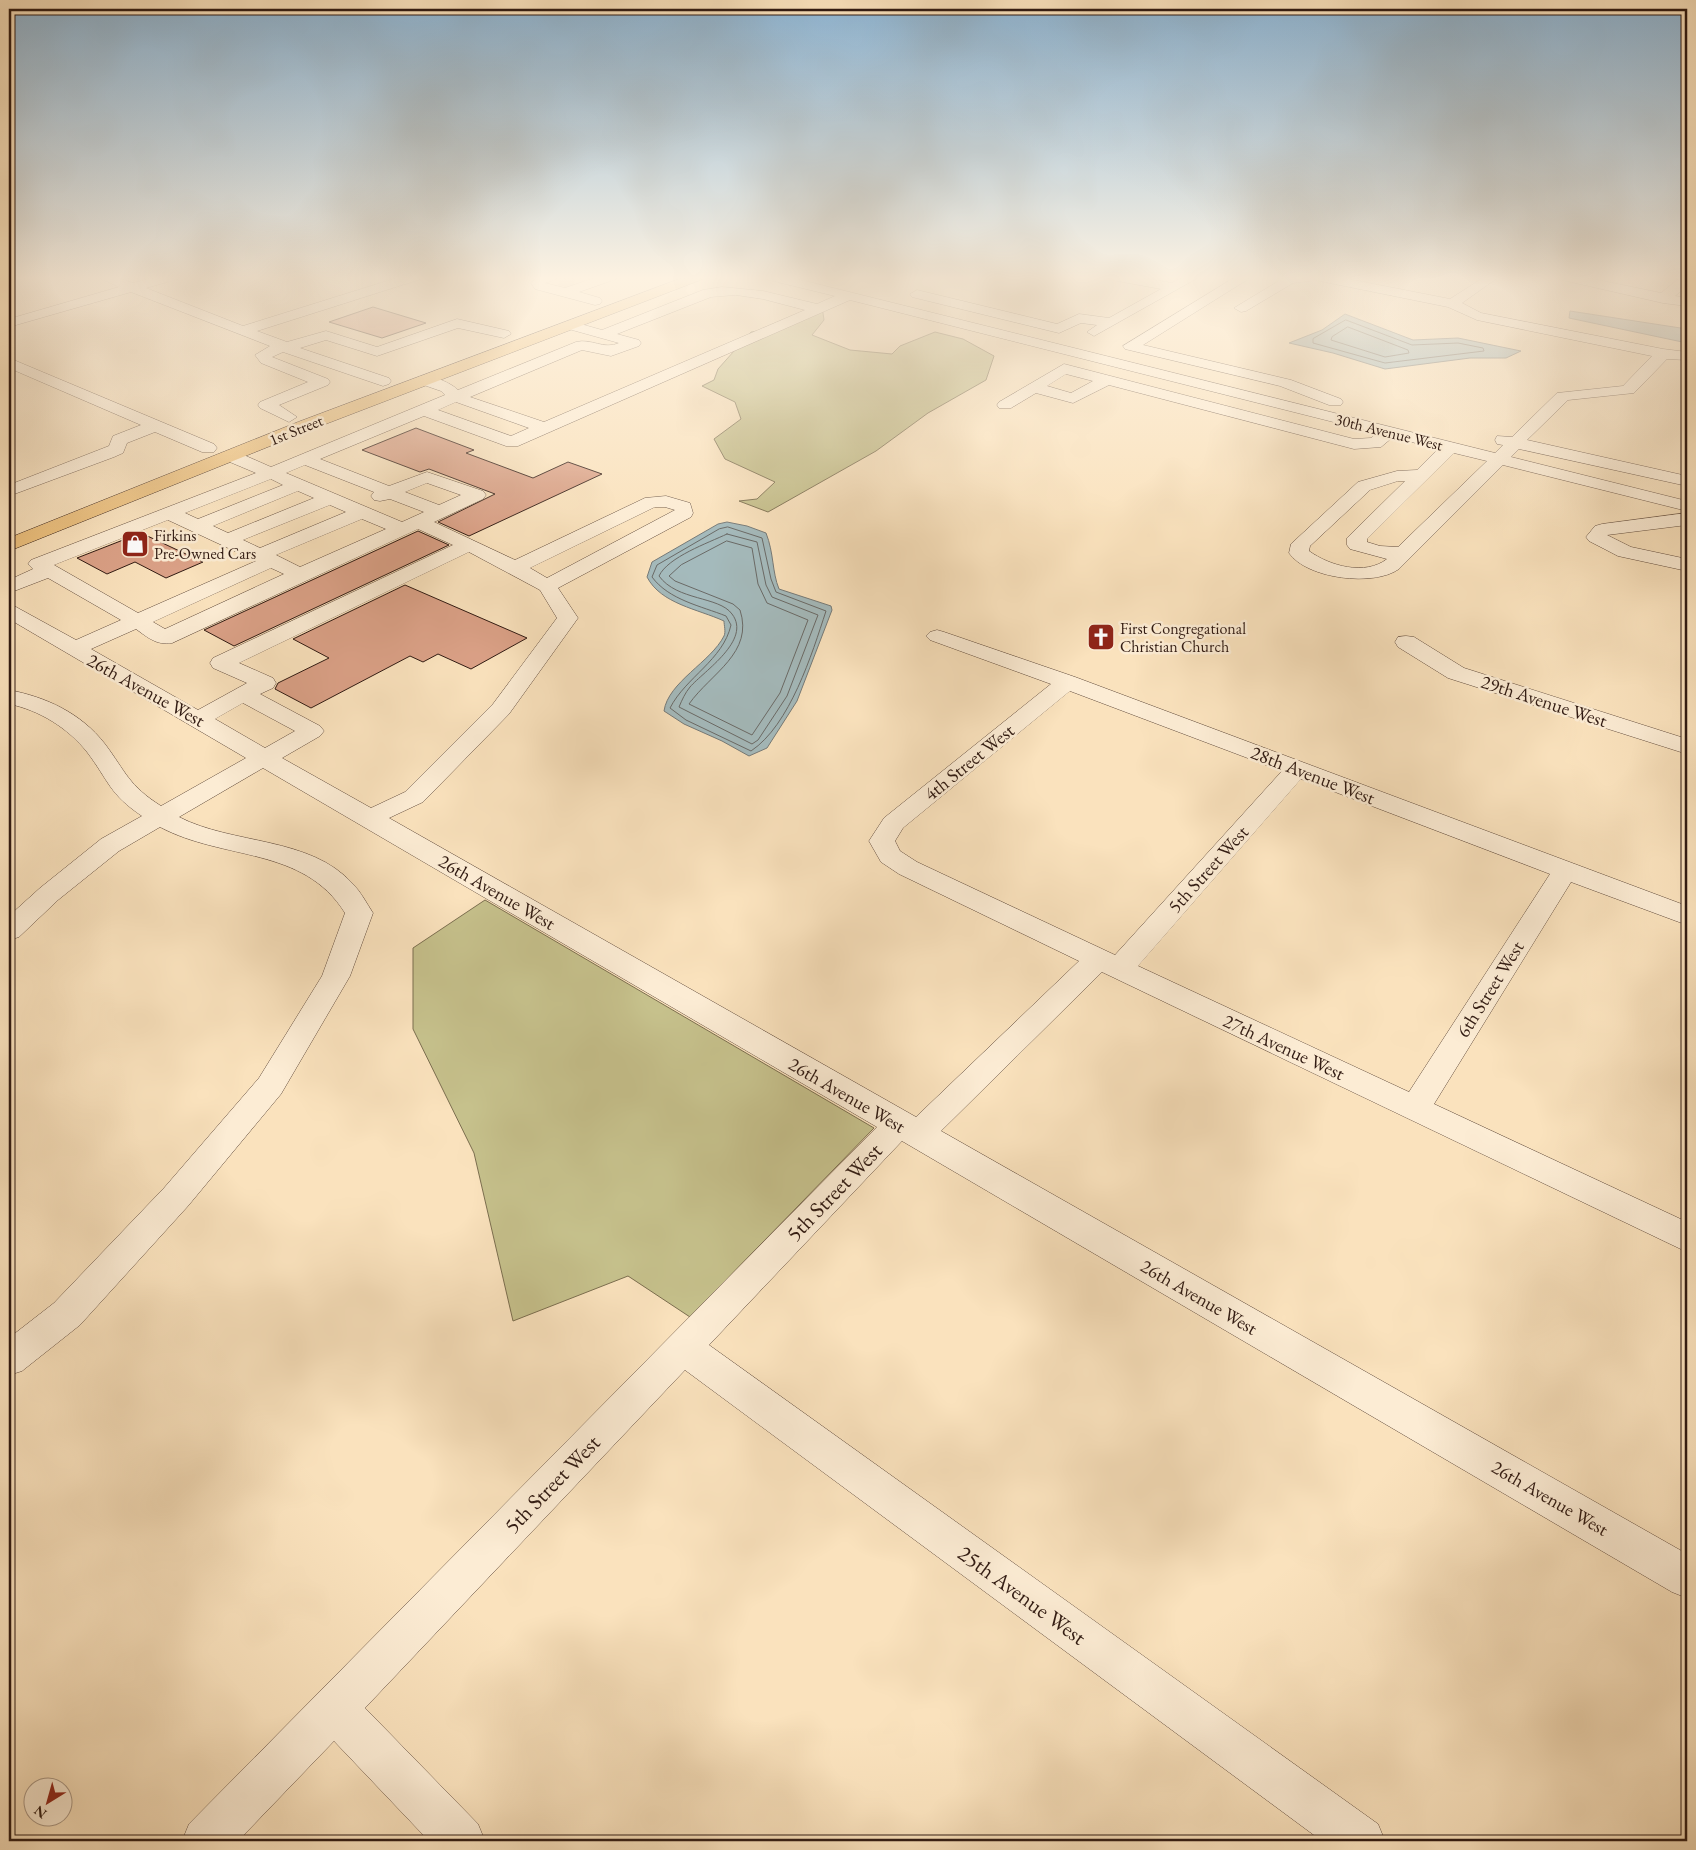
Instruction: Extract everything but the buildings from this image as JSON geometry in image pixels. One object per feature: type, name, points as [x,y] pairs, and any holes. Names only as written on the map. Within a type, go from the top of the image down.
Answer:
[{"type":"main road","name":"1st Street","points":[[9,545],[79,518],[289,417],[431,362]]},
{"type":"main road","name":"1st Street","points":[[36,516],[208,448],[230,445],[424,380],[465,362]]},
{"type":"main road","points":[[230,445],[261,436],[380,389],[386,384],[383,381]]},
{"type":"street","points":[[272,362],[322,382],[266,405],[289,417]]},
{"type":"street","points":[[330,362],[383,381]]},
{"type":"street","points":[[74,649],[137,621],[266,558],[390,492],[427,476],[477,495],[300,574],[164,638],[137,621],[38,564],[305,459],[539,362]]},
{"type":"street","points":[[423,410],[512,442],[695,362]]},
{"type":"street","points":[[1198,362],[1284,383],[1321,398],[1368,410]]},
{"type":"street","points":[[1390,464],[1301,544],[1299,553],[1308,561],[1326,567],[1359,573],[1386,569],[1562,396],[1628,390],[1655,362]]},
{"type":"street","points":[[9,363],[208,448]]},
{"type":"street","points":[[1034,388],[1073,398],[1099,378],[1114,363]]},
{"type":"street","name":"30th Avenue West","points":[[1114,363],[1687,506]]},
{"type":"street","points":[[1005,405],[1064,369],[1339,441],[1366,445],[1379,442],[1390,432]]},
{"type":"street","points":[[424,380],[447,388],[456,397],[544,428]]},
{"type":"street","points":[[9,491],[117,449],[119,440],[157,425]]},
{"type":"street","points":[[1490,439],[1517,441],[1687,482]]},
{"type":"street","points":[[230,445],[270,473],[357,510],[469,545],[515,568],[547,586],[568,618],[501,709],[414,797],[369,818]]},
{"type":"street","points":[[1366,445],[1390,464],[1422,475]]},
{"type":"street","points":[[1404,552],[1393,554],[1373,551],[1357,545],[1357,538],[1450,447]]},
{"type":"street","points":[[305,459],[440,512]]},
{"type":"street","points":[[198,526],[298,485]]},
{"type":"street","points":[[228,540],[330,498]]},
{"type":"street","points":[[515,568],[652,502],[666,501],[684,507],[684,513],[547,586]]},
{"type":"street","points":[[169,513],[300,574]]},
{"type":"street","points":[[79,518],[116,533]]},
{"type":"street","points":[[1687,519],[1602,530],[1596,538],[1625,552],[1687,565]]},
{"type":"street","points":[[198,719],[265,683],[220,663],[469,545]]},
{"type":"street","points":[[9,587],[49,570]]},
{"type":"street","name":"26th Avenue West","points":[[9,611],[1687,1577]]},
{"type":"street","name":"28th Avenue West","points":[[937,636],[1067,682],[1687,916]]},
{"type":"street","name":"29th Avenue West","points":[[1406,642],[1456,673],[1687,747]]},
{"type":"street","name":"4th Street West","points":[[885,848],[882,841],[893,823],[1067,682]]},
{"type":"street","points":[[9,931],[49,894],[110,845],[312,731],[243,694]]},
{"type":"street","points":[[9,697],[58,713],[95,747],[123,789],[182,828],[224,841],[275,852],[315,866],[350,894],[359,913],[336,976],[270,1086],[176,1197],[67,1314],[9,1359]]},
{"type":"street","name":"5th Street West","points":[[206,1841],[684,1348],[908,1130],[1108,964],[1297,769]]},
{"type":"street","name":"27th Avenue West","points":[[885,848],[890,856],[908,868],[1687,1238]]},
{"type":"street","name":"6th Street West","points":[[1415,1109],[1565,870]]},
{"type":"street","name":"25th Avenue West","points":[[684,1348],[1361,1841]]},
{"type":"street","points":[[334,1709],[460,1841]]},
{"type":"shaded area","points":[[724,362],[992,362],[986,380],[928,413],[876,451],[768,512],[739,501],[757,499],[775,482],[725,459],[714,439],[741,419],[735,402],[702,386],[714,380],[718,369]]},
{"type":"shaded area","points":[[485,900],[874,1128],[690,1317],[628,1276],[513,1321],[474,1153],[413,1029],[413,948]]},
{"type":"water","points":[[1363,362],[1437,362],[1385,369]]},
{"type":"water","points":[[727,522],[747,526],[766,533],[779,589],[831,606],[832,610],[797,701],[767,748],[749,756],[722,741],[684,724],[664,711],[667,701],[681,681],[710,655],[718,645],[725,634],[724,621],[671,600],[661,594],[647,577],[652,562],[718,524]]},
{"type":"place","name":"Firkins Pre-Owned Cars","points":[[135,544]]},
{"type":"place","name":"First Congregational Christian Church","points":[[1101,637]]}]
